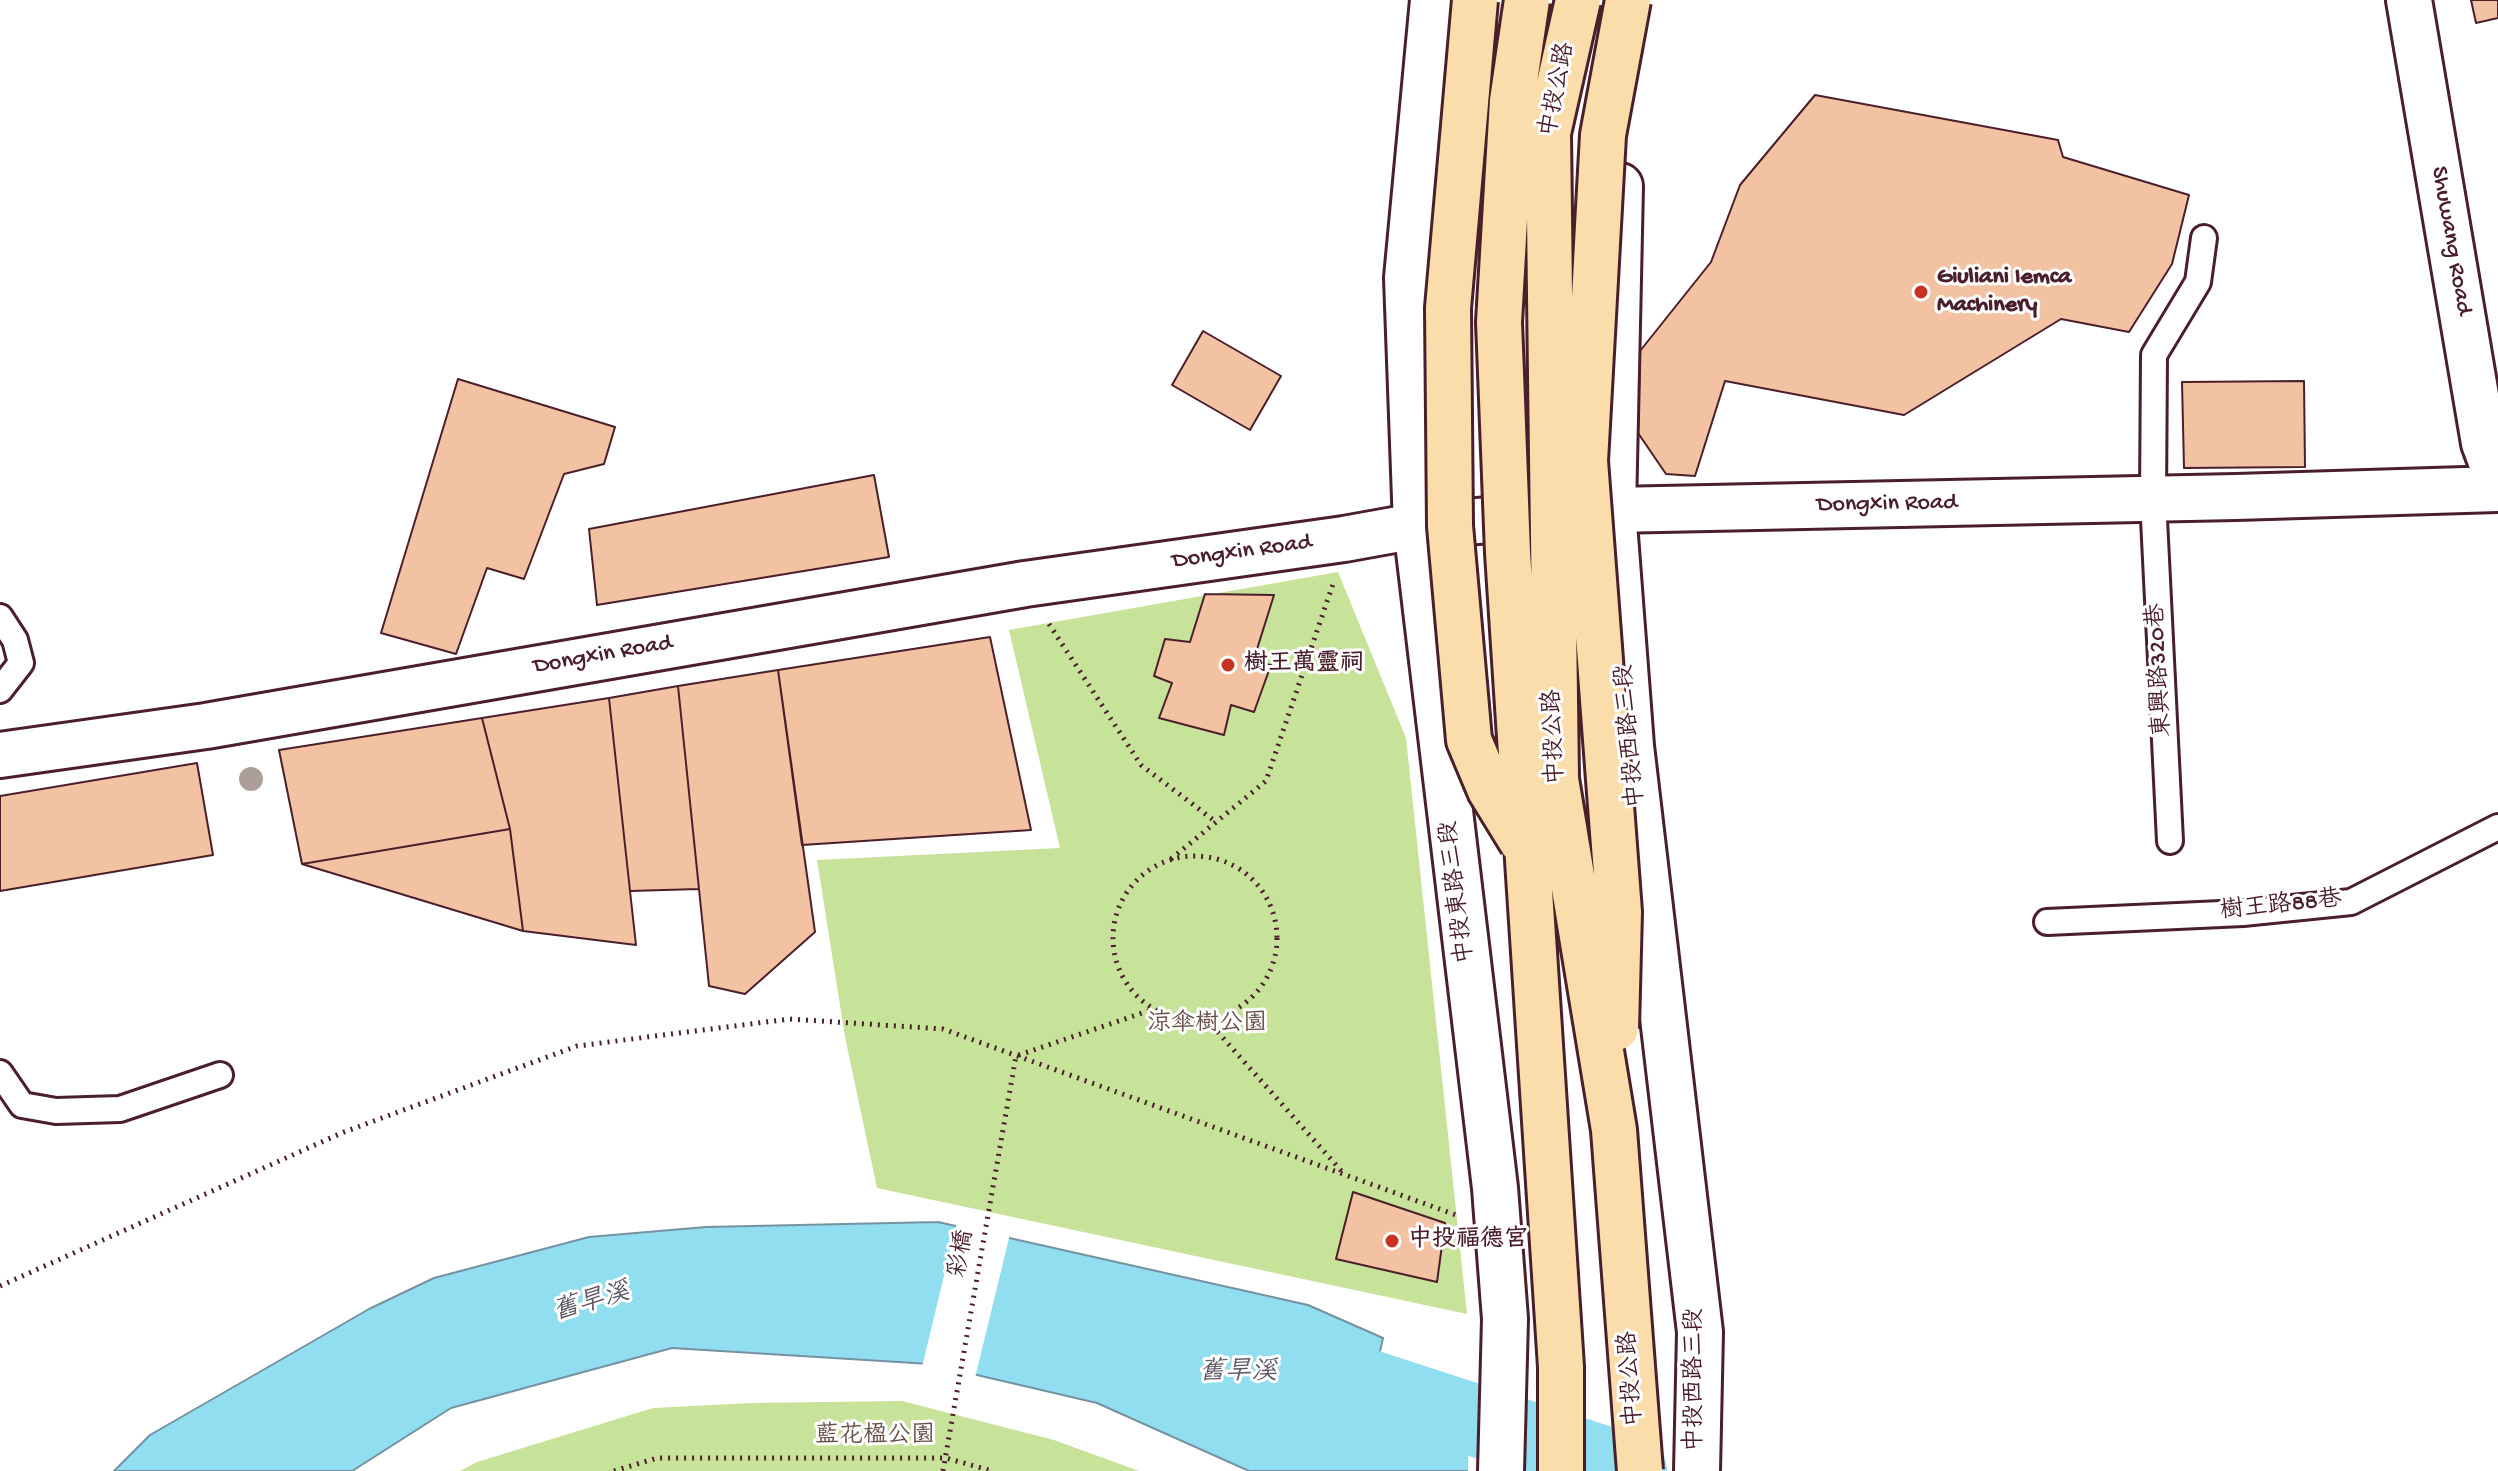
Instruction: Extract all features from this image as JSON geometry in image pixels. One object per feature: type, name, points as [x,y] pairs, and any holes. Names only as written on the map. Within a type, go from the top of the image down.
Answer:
[{"type":"main road","points":[[1475,0],[1448,308],[1450,526],[1469,740],[1490,790],[1526,848]]},
{"type":"main road","name":"中投公路","points":[[1527,0],[1512,101],[1499,322],[1508,553],[1561,1367],[1561,1471]]},
{"type":"main road","name":"中投公路","points":[[1578,0],[1548,133],[1556,779],[1614,1130],[1640,1471]]},
{"type":"main road","points":[[1614,1130],[1619,912],[1585,461],[1603,135],[1628,0]]},
{"type":"street","name":"中投東路三段","points":[[1433,0],[1407,278],[1416,526],[1495,1188],[1505,1319],[1501,1471]]},
{"type":"street","name":"中投西路三段","points":[[1648,0],[1621,156],[1613,510],[1631,746],[1700,1332],[1697,1471]]},
{"type":"street","name":"Shuwang Road","points":[[2409,0],[2484,443],[2498,481]]},
{"type":"street","name":"Dongxin Road","points":[[0,755],[206,726],[1025,584],[1416,526],[1613,510],[2498,489]]},
{"type":"lane","name":"東興路320巷","points":[[2170,841],[2153,499],[2154,355],[2198,282],[2204,238]]},
{"type":"lane","points":[[0,617],[15,640],[21,663],[0,690]]},
{"type":"lane","name":"樹王路88巷","points":[[2047,922],[2243,913],[2351,902],[2498,827]]},
{"type":"lane","points":[[0,1073],[22,1105],[56,1111],[120,1109],[220,1075]]},
{"type":"path","points":[[1170,860],[1197,856],[1222,861],[1246,874],[1264,893],[1275,917],[1278,945],[1271,972],[1256,995],[1234,1011],[1207,1020],[1179,1019],[1154,1009],[1132,991],[1119,967],[1113,941],[1116,914],[1128,890],[1147,872],[1170,860],[1266,781],[1338,572],[1344,539]]},
{"type":"path","points":[[1025,584],[1141,765],[1216,822]]},
{"type":"path","points":[[1016,1056],[1154,1009]]},
{"type":"path","points":[[0,1286],[344,1132],[577,1046],[790,1019],[943,1029],[1449,1213]]},
{"type":"path","points":[[1207,1020],[1345,1175]]},
{"type":"path","name":"彩橋","points":[[943,1471],[1016,1056]]},
{"type":"path","points":[[614,1471],[657,1458],[946,1458],[992,1471]]},
{"type":"green space","name":"涼傘樹公園","points":[[1338,572],[1406,738],[1467,1314],[877,1188],[845,1037],[817,860],[1060,848],[1009,630]]},
{"type":"green space","name":"藍花楹公園","points":[[902,1401],[1054,1440],[1139,1471],[460,1471],[477,1462],[653,1408]]},
{"type":"water","name":"舊旱溪","points":[[938,1222],[1308,1305],[1383,1338],[1379,1356],[1346,1347],[1320,1391],[1371,1423],[1665,1471],[1249,1471],[1097,1403],[930,1364],[672,1348],[451,1408],[352,1471],[114,1471],[150,1435],[369,1309],[434,1278],[589,1237],[706,1227]]},
{"type":"pier","points":[[957,1222],[1010,1234],[975,1378],[922,1367]]},
{"type":"pier","points":[[1468,1435],[1666,1467],[1669,1471],[1468,1471]]},
{"type":"building","points":[[2471,0],[2498,0],[2498,18],[2476,23]]},
{"type":"building","name":"Giuliani Iemca Machinery","points":[[1815,95],[2058,140],[2063,157],[2189,195],[2172,264],[2129,332],[2061,319],[1904,415],[1725,381],[1695,476],[1666,474],[1638,433],[1640,351],[1711,262],[1740,185]]},
{"type":"building","points":[[1203,331],[1281,376],[1250,430],[1172,385]]},
{"type":"building","points":[[458,379],[615,427],[604,464],[564,474],[524,579],[487,568],[456,654],[381,633]]},
{"type":"building","points":[[2304,381],[2305,467],[2184,468],[2182,382]]},
{"type":"building","points":[[874,475],[889,557],[597,605],[589,529]]},
{"type":"building","points":[[1205,594],[1274,595],[1253,662],[1271,665],[1254,712],[1231,705],[1224,735],[1159,718],[1172,683],[1154,676],[1165,639],[1190,642]]},
{"type":"building","points":[[990,637],[1031,830],[802,845],[778,670]]},
{"type":"building","points":[[778,670],[815,932],[745,994],[709,986],[678,686]]},
{"type":"building","points":[[678,686],[699,889],[630,891],[609,698]]},
{"type":"building","points":[[609,698],[636,945],[523,931],[510,829],[482,718]]},
{"type":"building","points":[[482,718],[510,829],[302,864],[279,750]]},
{"type":"building","points":[[197,763],[213,855],[0,891],[0,796]]},
{"type":"building","points":[[510,829],[523,931],[302,864]]},
{"type":"building","name":"中投福德宮","points":[[1353,1192],[1445,1223],[1437,1282],[1336,1259]]},
{"type":"waterway","name":"舊旱溪","points":[[1235,1342],[1631,1471]]},
{"type":"place","name":"Giuliani Iemca Machinery","points":[[1921,292]]},
{"type":"place","name":"樹王萬靈祠","points":[[1228,665]]},
{"type":"place","name":"中投福德宮","points":[[1392,1241]]}]
